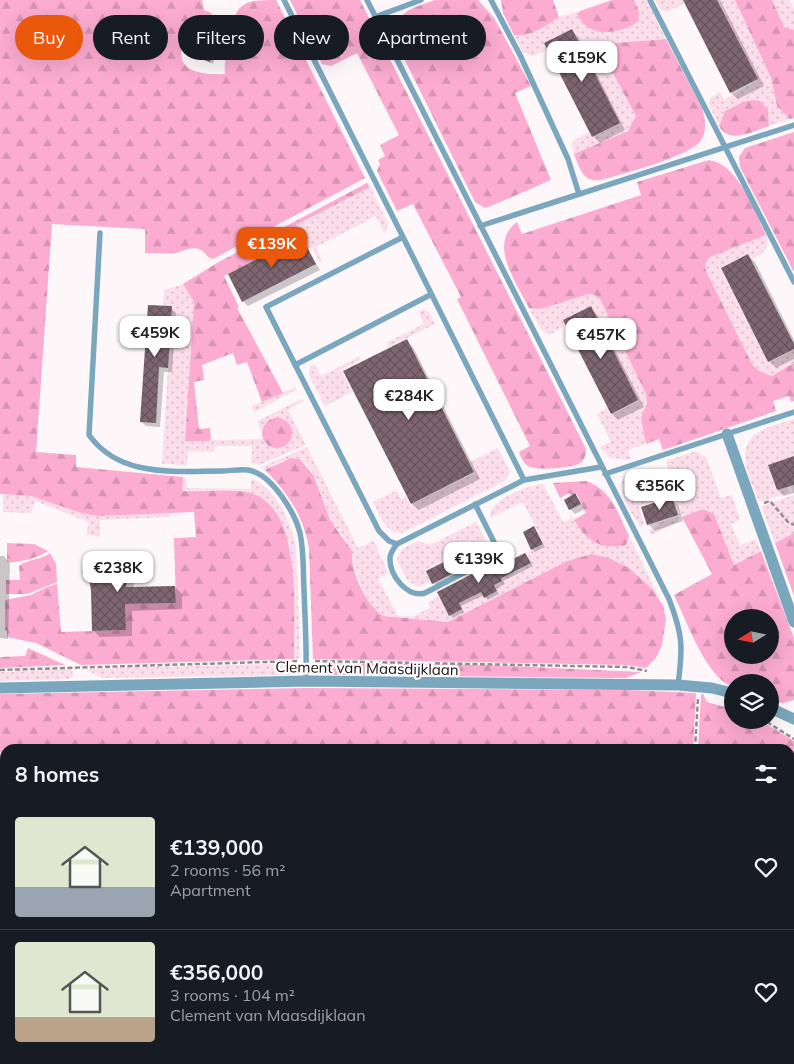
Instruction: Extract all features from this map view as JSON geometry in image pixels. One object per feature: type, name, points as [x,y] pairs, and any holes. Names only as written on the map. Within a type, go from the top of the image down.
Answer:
[{"type":"street","points":[[727,434],[794,622]]},
{"type":"street","name":"Clement van Maasdijklaan","points":[[0,688],[306,681],[678,685],[699,686],[724,691]]},
{"type":"street","points":[[779,712],[794,719]]},
{"type":"lane","points":[[284,0],[524,480]]},
{"type":"lane","points":[[367,0],[375,15]]},
{"type":"lane","points":[[381,15],[421,0]]},
{"type":"lane","points":[[491,0],[521,57],[564,150],[579,194]]},
{"type":"lane","points":[[650,0],[794,282]]},
{"type":"lane","points":[[397,60],[676,617],[683,650],[678,685]]},
{"type":"lane","points":[[480,226],[794,125]]},
{"type":"lane","points":[[100,233],[89,435],[104,450],[132,467],[182,471],[251,470],[268,481],[288,504],[299,532],[302,547],[306,681]]},
{"type":"lane","points":[[397,544],[389,542],[378,531],[266,307],[403,237]]},
{"type":"lane","points":[[295,365],[430,295]]},
{"type":"lane","points":[[605,474],[794,412]]},
{"type":"lane","points":[[475,504],[500,554],[425,593],[415,594],[400,583],[391,566],[390,558],[397,544],[475,504],[524,480],[601,467]]},
{"type":"path","points":[[754,506],[770,501],[788,522],[794,525]]},
{"type":"path","points":[[0,670],[306,661],[627,667],[652,672]]},
{"type":"path","points":[[695,744],[699,686]]},
{"type":"path","points":[[778,729],[794,739]]},
{"type":"shaded area","points":[[634,0],[647,0],[666,39],[615,43],[606,60],[635,111],[635,119],[630,127],[613,139],[574,154],[572,144],[576,139],[589,132],[592,138],[620,123],[572,29],[544,43],[547,50],[533,56],[522,52],[514,35],[520,36],[559,17],[580,11],[577,15],[639,12]]},
{"type":"shaded area","points":[[655,0],[682,0],[684,4],[666,12],[660,9]]},
{"type":"shaded area","points":[[718,0],[735,0],[771,78],[777,106],[790,119],[769,126],[768,110],[764,105],[759,102],[748,101],[725,111],[719,126],[709,105],[710,98],[720,92],[724,100],[758,80]]},
{"type":"shaded area","points":[[772,0],[790,0],[794,9],[794,30],[784,27]]},
{"type":"shaded area","points":[[370,187],[388,223],[387,230],[384,232],[376,216],[316,247],[322,261],[320,263],[312,247],[308,249],[296,225]]},
{"type":"shaded area","points":[[766,235],[767,247],[760,255],[752,259],[748,254],[720,268],[768,363],[794,350],[794,363],[772,376],[759,371],[752,364],[706,271],[705,264],[710,257]]},
{"type":"shaded area","points":[[183,284],[194,302],[185,441],[264,439],[266,444],[291,432],[284,419],[264,424],[261,431],[257,421],[302,399],[304,401],[288,410],[306,445],[259,465],[251,462],[252,446],[215,446],[214,452],[188,451],[187,465],[162,464],[172,306],[163,305],[164,290]]},
{"type":"shaded area","points":[[589,294],[595,295],[600,299],[646,394],[647,403],[641,419],[646,444],[628,450],[631,460],[610,458],[599,447],[611,442],[597,414],[607,408],[611,415],[639,401],[591,306],[563,320],[565,326],[549,335],[541,330],[529,308],[540,309]]},
{"type":"shaded area","points":[[424,310],[429,312],[435,324],[389,347],[386,343],[424,324],[418,311]]},
{"type":"shaded area","points":[[359,357],[360,360],[341,370],[352,392],[325,406],[309,375],[310,366],[315,364],[321,376]]},
{"type":"shaded area","points":[[296,387],[296,390],[254,412],[252,406]]},
{"type":"shaded area","points":[[794,419],[794,456],[768,465],[776,490],[787,487],[789,493],[759,502],[746,466],[746,448],[750,440],[757,433]]},
{"type":"shaded area","points":[[307,447],[358,548],[374,541],[388,573],[378,578],[398,616],[412,617],[430,608],[428,602],[438,597],[449,616],[462,609],[459,603],[467,599],[461,586],[474,579],[484,598],[497,591],[495,586],[503,581],[496,568],[505,563],[511,574],[531,563],[526,553],[544,544],[523,502],[490,518],[491,511],[502,499],[528,487],[543,484],[563,522],[571,519],[570,513],[574,520],[628,541],[629,536],[660,599],[643,581],[592,554],[567,561],[448,622],[385,616],[376,609],[363,591],[348,546],[329,518],[312,471],[301,460],[292,458],[265,470],[261,467]]},
{"type":"shaded area","points":[[498,448],[510,472],[506,480],[402,533],[391,530],[384,523],[373,502],[397,490],[401,499],[406,496],[412,508],[412,504],[473,474],[476,475],[470,462]]},
{"type":"shaded area","points":[[696,451],[706,457],[721,498],[732,495],[740,520],[731,524],[740,545],[755,540],[761,551],[734,565],[714,514],[703,509],[682,517],[673,495],[639,506],[644,525],[640,527],[624,498],[622,482],[625,476],[632,472],[636,482],[669,471],[666,461]]},
{"type":"shaded area","points":[[183,477],[186,478],[187,488],[251,489],[251,479],[268,489],[275,498],[287,519],[296,548],[299,658],[294,659],[292,560],[289,543],[247,492],[181,491]]},
{"type":"shaded area","points":[[3,494],[31,496],[81,513],[97,516],[170,513],[170,517],[100,520],[100,537],[86,534],[89,522],[35,501],[31,513],[3,512]]},
{"type":"shaded area","points":[[794,495],[794,533],[775,543],[761,506]]},
{"type":"shaded area","points":[[678,517],[679,521],[651,535],[649,530],[659,527],[658,523]]},
{"type":"shaded area","points":[[476,522],[491,550],[489,552],[483,541],[425,570],[431,581],[418,587],[406,579],[397,559],[402,549],[418,541],[430,545]]},
{"type":"shaded area","points":[[300,663],[300,667],[290,675],[102,678],[85,669]]},
{"type":"shaded area","points":[[72,669],[73,676],[68,679],[0,681],[0,672]]},
{"type":"green space","points":[[0,0],[202,0],[204,10],[212,15],[178,15],[178,60],[183,60],[191,69],[200,72],[225,74],[226,60],[264,60],[264,15],[236,15],[238,11],[242,6],[253,1],[276,0],[284,15],[274,15],[274,60],[306,60],[365,178],[213,259],[197,248],[175,253],[145,253],[145,229],[52,224],[36,452],[76,455],[76,467],[183,477],[182,491],[239,491],[265,500],[278,516],[287,538],[292,563],[294,659],[81,665],[36,643],[7,637],[7,631],[5,630],[5,600],[31,595],[57,584],[61,632],[126,630],[125,604],[176,603],[174,538],[196,537],[194,512],[97,516],[81,513],[31,496],[0,494]]},
{"type":"green space","points":[[290,0],[360,0],[368,15],[359,15],[359,57],[357,53],[349,57],[349,15],[298,15]]},
{"type":"green space","points":[[435,0],[478,0],[494,18],[531,86],[515,93],[551,180],[485,208],[475,202],[405,60],[486,60],[486,15],[403,15]]},
{"type":"green space","points":[[501,0],[553,0],[559,17],[532,33],[514,35],[503,13]]},
{"type":"green space","points":[[612,0],[634,0],[639,12],[638,22],[613,31],[596,31],[582,22],[577,14],[580,11]]},
{"type":"green space","points":[[735,0],[772,0],[784,27],[794,30],[794,118],[790,119],[777,106],[771,78]]},
{"type":"green space","points":[[666,39],[702,108],[705,131],[702,139],[685,152],[656,164],[601,180],[586,177],[578,165],[574,154],[628,131],[636,116],[606,60],[606,49],[615,43]]},
{"type":"green space","points":[[320,60],[343,60],[331,66],[322,64]]},
{"type":"green space","points":[[361,60],[390,60],[586,449],[582,462],[576,465],[546,469],[532,468],[523,462],[519,452],[530,446],[457,299],[461,297],[413,204],[397,211],[377,171],[380,164],[378,160],[385,156],[380,145],[399,135]]},
{"type":"green space","points":[[760,101],[768,110],[769,126],[735,136],[723,132],[719,126],[725,111],[743,102]]},
{"type":"green space","points":[[794,132],[794,272],[740,167],[739,157],[745,148]]},
{"type":"green space","points":[[709,160],[719,163],[737,179],[766,235],[710,257],[705,264],[706,271],[752,364],[759,371],[772,376],[794,363],[794,401],[791,402],[789,396],[773,401],[776,411],[663,450],[659,439],[646,444],[641,418],[647,403],[646,394],[600,299],[595,295],[589,294],[540,309],[529,308],[507,264],[504,252],[505,241],[508,231],[517,222],[522,234],[641,195],[637,182]]},
{"type":"green space","points":[[367,183],[370,187],[296,225],[301,236],[224,276],[239,307],[237,308],[283,393],[262,402],[247,362],[237,365],[233,353],[202,365],[204,380],[194,382],[199,429],[210,428],[211,439],[210,441],[185,441],[194,302],[183,284],[217,263]]},
{"type":"green space","points":[[277,418],[288,422],[292,433],[288,444],[277,448],[266,444],[262,433],[266,422]]},
{"type":"green space","points":[[291,458],[300,459],[314,476],[330,520],[352,551],[356,578],[360,587],[371,604],[384,616],[448,622],[567,561],[592,554],[611,559],[629,568],[651,588],[663,605],[666,619],[662,645],[656,658],[646,668],[627,665],[313,659],[309,548],[306,536],[299,515],[293,505],[281,487],[265,470]]},
{"type":"green space","points":[[586,481],[602,490],[613,504],[629,536],[626,545],[602,545],[589,538],[574,520],[586,513],[576,493],[571,495],[569,493],[560,498],[553,483]]},
{"type":"green space","points":[[703,509],[714,514],[734,565],[761,551],[794,638],[794,700],[779,702],[779,674],[724,674],[724,682],[705,660],[674,595],[712,574],[682,517]]},
{"type":"green space","points":[[794,533],[794,596],[775,543]]},
{"type":"green space","points":[[7,543],[34,544],[48,551],[28,560],[7,562]]},
{"type":"green space","points":[[50,553],[56,564],[57,582],[27,594],[6,594],[6,580],[20,580],[19,566]]},
{"type":"green space","points":[[28,648],[65,665],[0,668],[0,657],[25,656]]},
{"type":"green space","points":[[314,663],[484,665],[641,672],[626,678],[325,675],[316,671]]},
{"type":"green space","points":[[306,688],[627,690],[696,693],[693,744],[0,744],[0,694]]},
{"type":"green space","points":[[701,694],[703,694],[707,702],[724,707],[724,729],[775,729],[794,741],[794,744],[698,744]]},
{"type":"building","points":[[683,0],[717,0],[758,79],[730,93]]},
{"type":"building","points":[[572,29],[620,123],[592,137],[544,43]]},
{"type":"building","points":[[301,236],[316,264],[242,302],[228,274]]},
{"type":"building","points":[[748,254],[794,344],[794,349],[768,362],[721,268]]},
{"type":"building","points":[[148,305],[172,306],[168,368],[159,367],[156,423],[140,422]]},
{"type":"building","points":[[591,306],[638,400],[611,414],[563,320]]},
{"type":"building","points":[[407,339],[474,472],[411,504],[343,371]]},
{"type":"building","points":[[794,456],[794,485],[777,490],[768,465]]},
{"type":"building","points":[[575,493],[581,504],[569,510],[564,500]]},
{"type":"building","points":[[672,497],[678,515],[647,525],[641,507]]},
{"type":"building","points":[[534,526],[543,544],[531,550],[523,532]]},
{"type":"building","points":[[483,542],[489,555],[432,584],[426,571]]},
{"type":"building","points":[[525,553],[531,563],[501,578],[502,581],[494,585],[497,591],[484,598],[481,592],[459,603],[462,609],[449,616],[437,592],[493,563],[495,568]]},
{"type":"building","points":[[113,556],[131,560],[126,587],[175,586],[176,603],[125,604],[126,630],[92,631],[91,590],[88,574],[82,573],[86,557],[111,562]]}]
